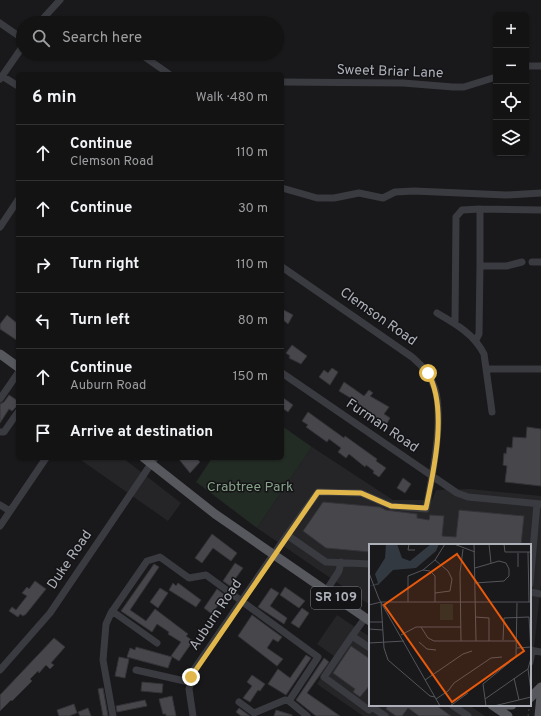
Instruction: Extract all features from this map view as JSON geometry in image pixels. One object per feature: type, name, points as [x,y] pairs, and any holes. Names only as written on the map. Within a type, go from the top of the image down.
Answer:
[{"type":"main road","points":[[0,354],[16,366]]},
{"type":"main road","name":"SR 109","points":[[150,460],[215,514],[368,619]]},
{"type":"main road","points":[[531,697],[541,687]]},
{"type":"main road","points":[[539,716],[541,696]]},
{"type":"main road","points":[[493,706],[508,716]]},
{"type":"street","points":[[45,16],[60,0]]},
{"type":"street","points":[[0,23],[16,34]]},
{"type":"street","points":[[16,56],[1,78],[16,85]]},
{"type":"street","points":[[149,60],[166,72]]},
{"type":"street","points":[[529,66],[541,66]]},
{"type":"street","name":"Sweet Briar Lane","points":[[284,82],[403,83],[453,87],[479,83],[493,78]]},
{"type":"street","points":[[284,189],[317,198],[334,198],[359,193],[383,198],[395,192],[414,191],[506,195],[541,193]]},
{"type":"street","points":[[0,226],[16,203]]},
{"type":"street","points":[[476,340],[479,334],[480,208]]},
{"type":"street","points":[[455,324],[456,217],[462,210],[480,208],[541,210]]},
{"type":"street","points":[[480,266],[507,266],[522,262]]},
{"type":"street","points":[[532,262],[541,262]]},
{"type":"street","name":"Clemson Road","points":[[284,271],[412,357],[428,373],[435,389],[439,409],[433,476],[426,508],[391,506],[361,493],[318,492],[287,535]]},
{"type":"street","points":[[437,313],[455,324],[476,340],[484,354],[492,412]]},
{"type":"street","points":[[487,369],[541,369]]},
{"type":"street","name":"Furman Road","points":[[284,374],[453,491],[464,496],[539,504]]},
{"type":"street","points":[[0,399],[16,376]]},
{"type":"street","points":[[0,432],[4,432],[16,415]]},
{"type":"street","points":[[0,526],[45,460]]},
{"type":"street","name":"Duke Road","points":[[0,670],[50,613],[150,460]]},
{"type":"street","points":[[531,575],[539,504]]},
{"type":"street","points":[[0,505],[10,511]]},
{"type":"street","points":[[287,535],[326,562],[369,564]]},
{"type":"street","name":"Auburn Road","points":[[189,682],[193,671],[287,535]]},
{"type":"street","points":[[113,716],[103,660],[106,624],[112,611],[147,561],[160,558],[189,578],[206,575],[318,657],[289,701]]},
{"type":"street","points":[[326,591],[339,570],[341,562]]},
{"type":"street","points":[[531,592],[541,594]]},
{"type":"street","points":[[112,611],[157,643]]},
{"type":"street","points":[[368,619],[352,636],[324,677],[370,710],[385,716]]},
{"type":"street","points":[[352,636],[369,647]]},
{"type":"street","points":[[531,650],[541,652]]},
{"type":"street","points":[[136,670],[189,682],[193,716]]},
{"type":"street","points":[[239,702],[254,713],[285,700],[289,701],[307,716]]},
{"type":"street","points":[[453,706],[468,716]]},
{"type":"path","points":[[527,706],[529,709],[528,716]]},
{"type":"shaded area","points":[[312,447],[393,500],[432,500],[436,490],[470,489],[541,496],[541,584],[531,675],[531,544],[369,544],[369,604],[257,528]]},
{"type":"shaded area","points":[[81,460],[126,460],[181,503],[168,521]]},
{"type":"shaded area","points":[[337,615],[369,636],[369,706],[470,706],[485,716],[363,716],[317,684],[334,656],[317,644]]},
{"type":"green space","name":"Crabtree Park","points":[[284,427],[312,447],[257,528],[196,482],[211,460],[284,460]]},
{"type":"building","points":[[284,310],[293,315],[288,324],[284,321]]},
{"type":"building","points":[[7,315],[16,322],[16,340],[0,329],[0,324]]},
{"type":"building","points":[[292,345],[307,356],[301,364],[289,358],[290,356],[286,353]]},
{"type":"building","points":[[332,368],[338,372],[330,385],[319,377],[324,370],[328,373]]},
{"type":"building","points":[[344,382],[364,396],[369,390],[373,393],[370,396],[389,407],[384,414],[390,418],[386,425],[354,400],[339,391]]},
{"type":"building","points":[[9,395],[16,400],[16,407],[12,411],[9,409],[0,423],[0,404],[4,402]]},
{"type":"building","points":[[284,398],[293,405],[288,412],[284,409]]},
{"type":"building","points":[[308,412],[344,438],[345,436],[377,459],[376,461],[386,468],[379,477],[373,473],[374,471],[366,465],[365,467],[349,454],[346,458],[338,452],[341,448],[329,439],[327,442],[306,427],[308,425],[302,421]]},
{"type":"building","points":[[527,427],[541,429],[541,486],[505,482],[507,466],[503,465],[504,453],[506,454],[507,447],[512,448],[513,437],[526,438]]},
{"type":"building","points":[[180,460],[198,460],[200,462],[190,473]]},
{"type":"building","points":[[403,478],[411,484],[405,493],[397,488]]},
{"type":"building","points":[[323,502],[380,507],[386,510],[417,514],[417,518],[429,520],[430,515],[444,516],[442,536],[456,537],[459,510],[524,516],[521,544],[369,544],[369,552],[326,548],[303,531]]},
{"type":"building","points":[[212,534],[237,553],[231,561],[213,548],[202,563],[195,558]]},
{"type":"building","points":[[235,563],[243,568],[230,586],[223,581]]},
{"type":"building","points":[[154,564],[159,567],[130,610],[146,621],[155,609],[188,634],[186,636],[193,641],[179,661],[171,656],[181,642],[168,634],[169,632],[157,624],[152,632],[121,611]]},
{"type":"building","points":[[35,581],[46,589],[26,614],[23,616],[20,614],[18,617],[9,611],[12,607],[16,610],[27,596],[22,593],[27,587],[29,589]]},
{"type":"building","points":[[173,583],[176,586],[178,583],[201,600],[196,607],[169,590]]},
{"type":"building","points":[[285,587],[305,601],[299,608],[280,595]]},
{"type":"building","points":[[160,588],[168,593],[158,608],[150,602]]},
{"type":"building","points":[[271,588],[279,593],[270,606],[287,618],[284,624],[258,607]]},
{"type":"building","points":[[217,589],[225,595],[212,614],[204,608]]},
{"type":"building","points":[[302,608],[309,613],[299,628],[291,623]]},
{"type":"building","points":[[252,615],[282,637],[278,642],[273,639],[267,648],[283,659],[277,666],[238,636]]},
{"type":"building","points":[[54,638],[65,647],[51,663],[54,665],[50,669],[46,665],[39,673],[38,671],[30,679],[32,681],[0,711],[0,695]]},
{"type":"building","points":[[351,646],[369,658],[369,686],[360,697],[353,692],[355,689],[333,673]]},
{"type":"building","points":[[136,647],[172,657],[168,668],[127,657],[130,648],[135,650]]},
{"type":"building","points":[[306,655],[311,658],[286,695],[268,684],[278,669],[290,678]]},
{"type":"building","points":[[119,657],[129,659],[125,678],[115,676]]},
{"type":"building","points":[[324,658],[329,662],[307,693],[340,716],[316,716],[296,700]]},
{"type":"building","points":[[252,675],[265,684],[260,691],[258,690],[250,702],[243,698],[252,686],[247,682]]},
{"type":"building","points":[[142,682],[163,684],[162,693],[141,691]]},
{"type":"building","points":[[103,688],[108,716],[103,716],[98,689]]},
{"type":"building","points":[[172,696],[176,716],[166,716],[166,714],[163,714],[159,699]]},
{"type":"building","points":[[145,700],[147,706],[117,712],[116,706]]},
{"type":"building","points":[[74,704],[77,713],[69,716],[59,716],[57,710]]},
{"type":"building","points":[[388,706],[437,706],[451,716],[419,716],[408,708],[402,716],[396,716],[386,709]]},
{"type":"building","points":[[88,708],[91,716],[80,716],[78,712]]},
{"type":"building","points":[[239,708],[250,716],[241,716],[236,712]]},
{"type":"building","points":[[276,710],[292,715],[292,716],[274,716]]},
{"type":"route","points":[[191,677],[193,671],[318,492],[361,493],[391,506],[426,508],[433,476],[439,409],[435,389],[428,373]]}]
